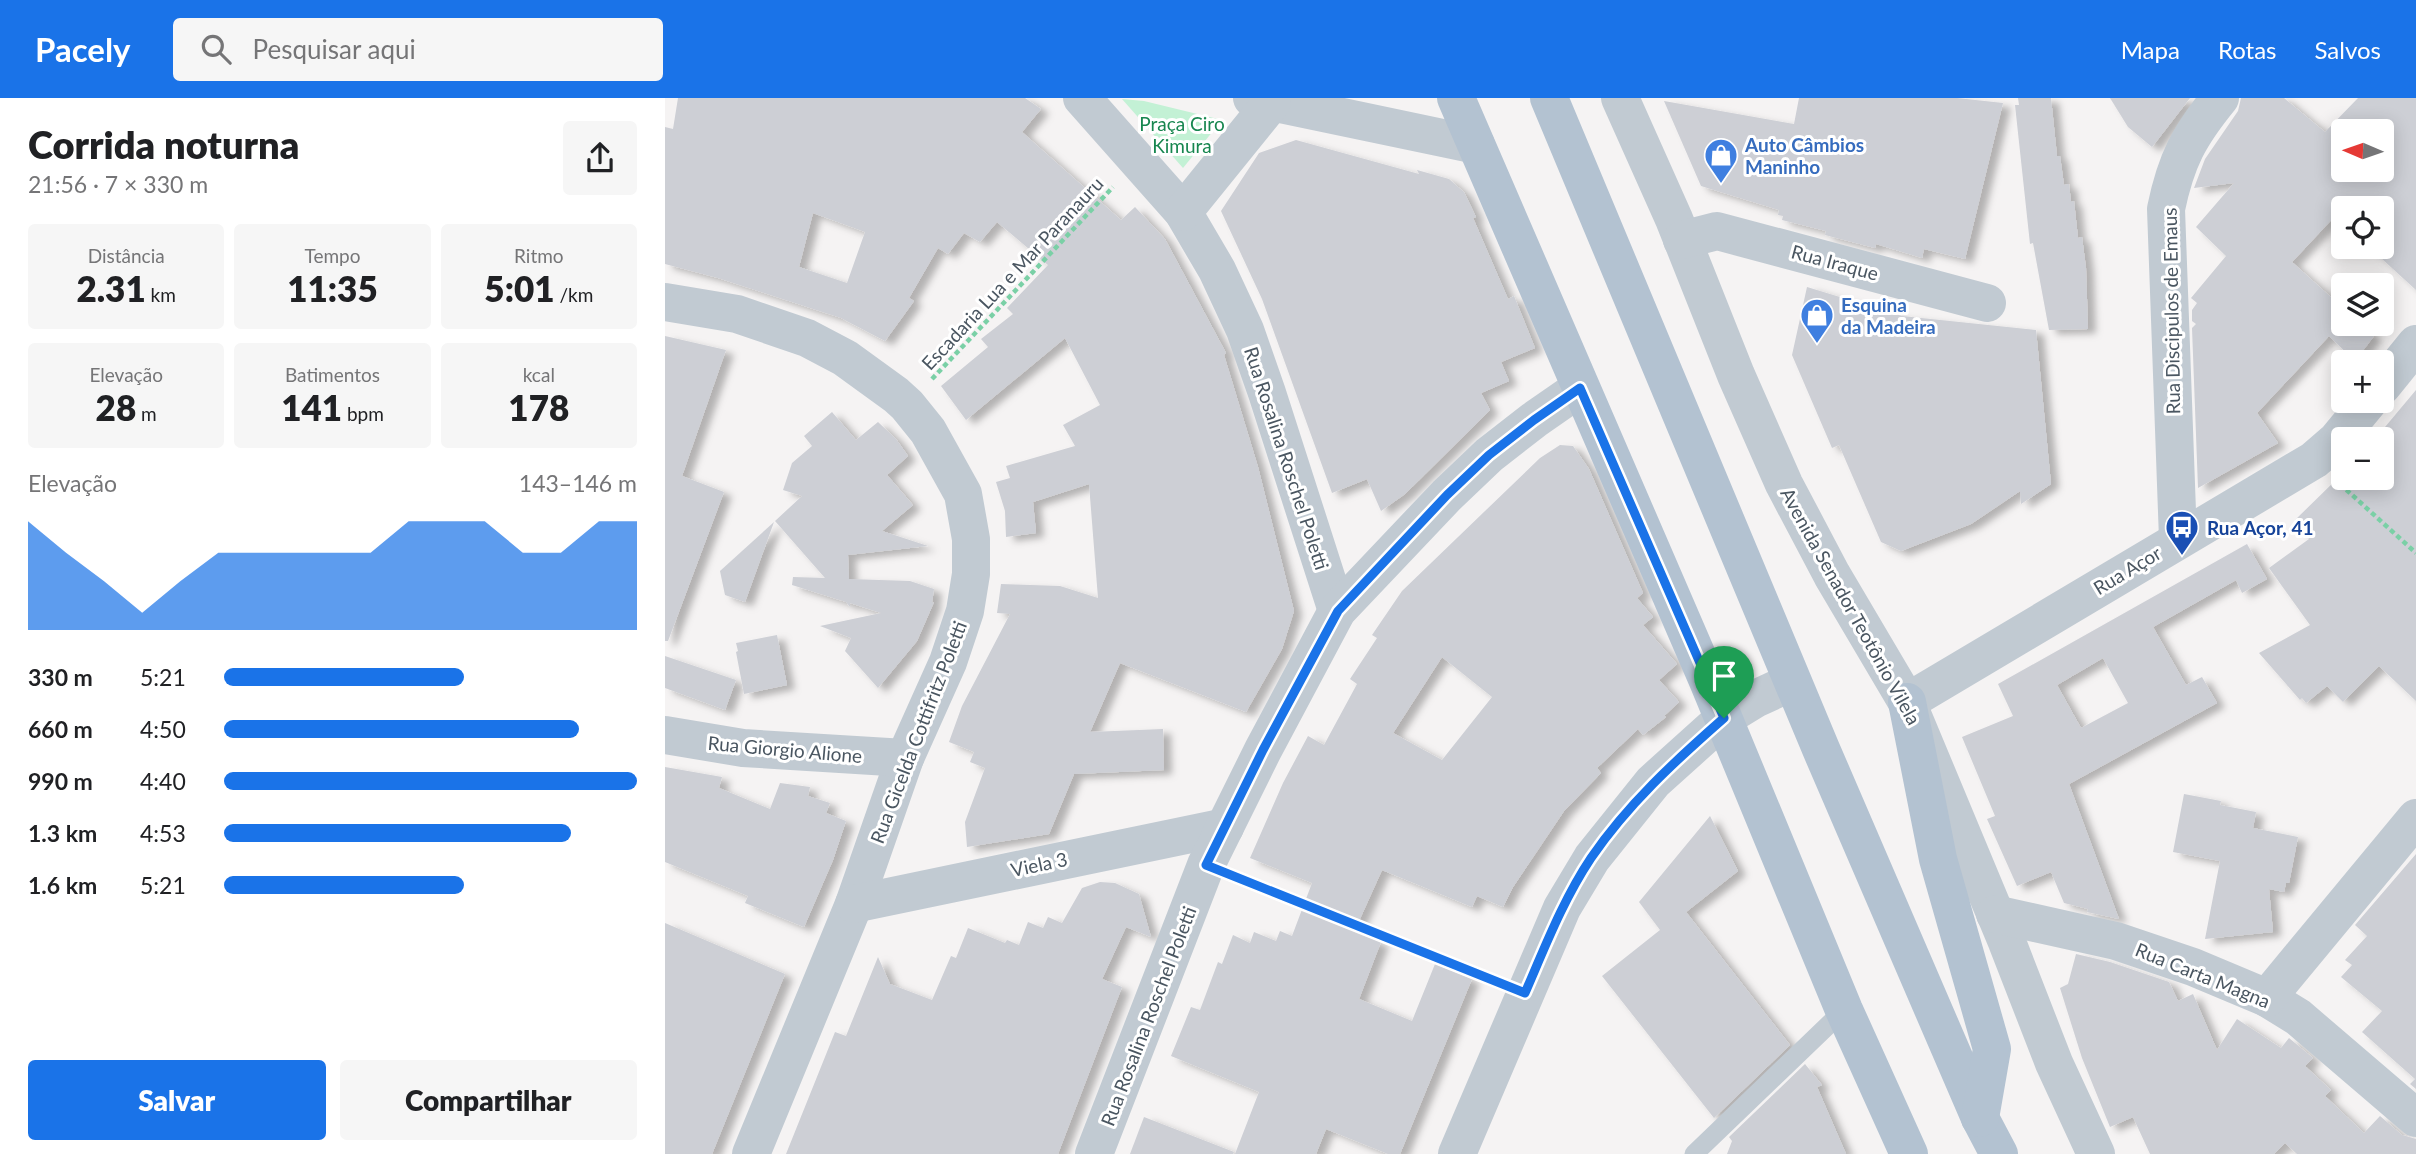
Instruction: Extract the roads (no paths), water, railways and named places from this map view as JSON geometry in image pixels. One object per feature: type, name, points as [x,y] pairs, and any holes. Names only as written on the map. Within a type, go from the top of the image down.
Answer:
[{"type":"main road","points":[[1456,98],[1724,718],[1844,1010],[1909,1154]]},
{"type":"main road","points":[[1549,98],[1793,682],[1980,1118],[1999,1154]]},
{"type":"main road","points":[[1907,702],[1938,859],[1992,1049],[1980,1118]]},
{"type":"street","name":"Rua Rosalina Roschel Poletti","points":[[1082,98],[1183,212],[1217,270],[1245,330],[1338,611],[1263,750],[1206,865],[1094,1154]]},
{"type":"street","name":"Avenida Senador Teotônio Vilela","points":[[1621,98],[1784,484],[1832,575],[1907,702],[2054,1063],[2096,1154]]},
{"type":"street","name":"Rua Discipulos de Emaus","points":[[2178,539],[2166,209],[2172,176],[2184,148],[2220,98]]},
{"type":"street","points":[[1183,212],[1262,100],[1476,145]]},
{"type":"street","name":"Rua Iraque","points":[[1682,240],[1717,230],[1987,303]]},
{"type":"street","name":"Rua Gicelda Cottifritz Poletti","points":[[665,302],[737,314],[807,338],[845,358],[907,405],[928,431],[963,494],[971,539],[971,574],[965,611],[948,662],[905,758],[854,904],[751,1154]]},
{"type":"street","points":[[2394,371],[2416,344]]},
{"type":"street","points":[[1338,611],[1430,512],[1489,455],[1580,388]]},
{"type":"street","name":"Rua Açor","points":[[1907,702],[2314,460],[2336,441],[2359,413]]},
{"type":"street","points":[[1457,1154],[1562,908],[1591,858],[1653,782],[1724,718],[1755,699],[1793,682]]},
{"type":"street","name":"Rua Giorgio Alione","points":[[665,735],[743,748],[905,758]]},
{"type":"street","points":[[2267,998],[2416,818]]},
{"type":"street","name":"Viela 3","points":[[854,904],[1225,827]]},
{"type":"street","name":"Rua Carta Magna","points":[[1995,914],[2116,941],[2193,967],[2267,998],[2298,1017],[2416,1118]]},
{"type":"lane","points":[[1694,1154],[1844,1010]]},
{"type":"place","name":"Auto Câmbios Maninho","points":[[1721,185]]},
{"type":"place","name":"Esquina da Madeira","points":[[1817,345]]},
{"type":"place","name":"Rua Açor, 41","points":[[2182,557]]},
{"type":"park label","name":"Praça Ciro Kimura","points":[[1182,134]]}]
